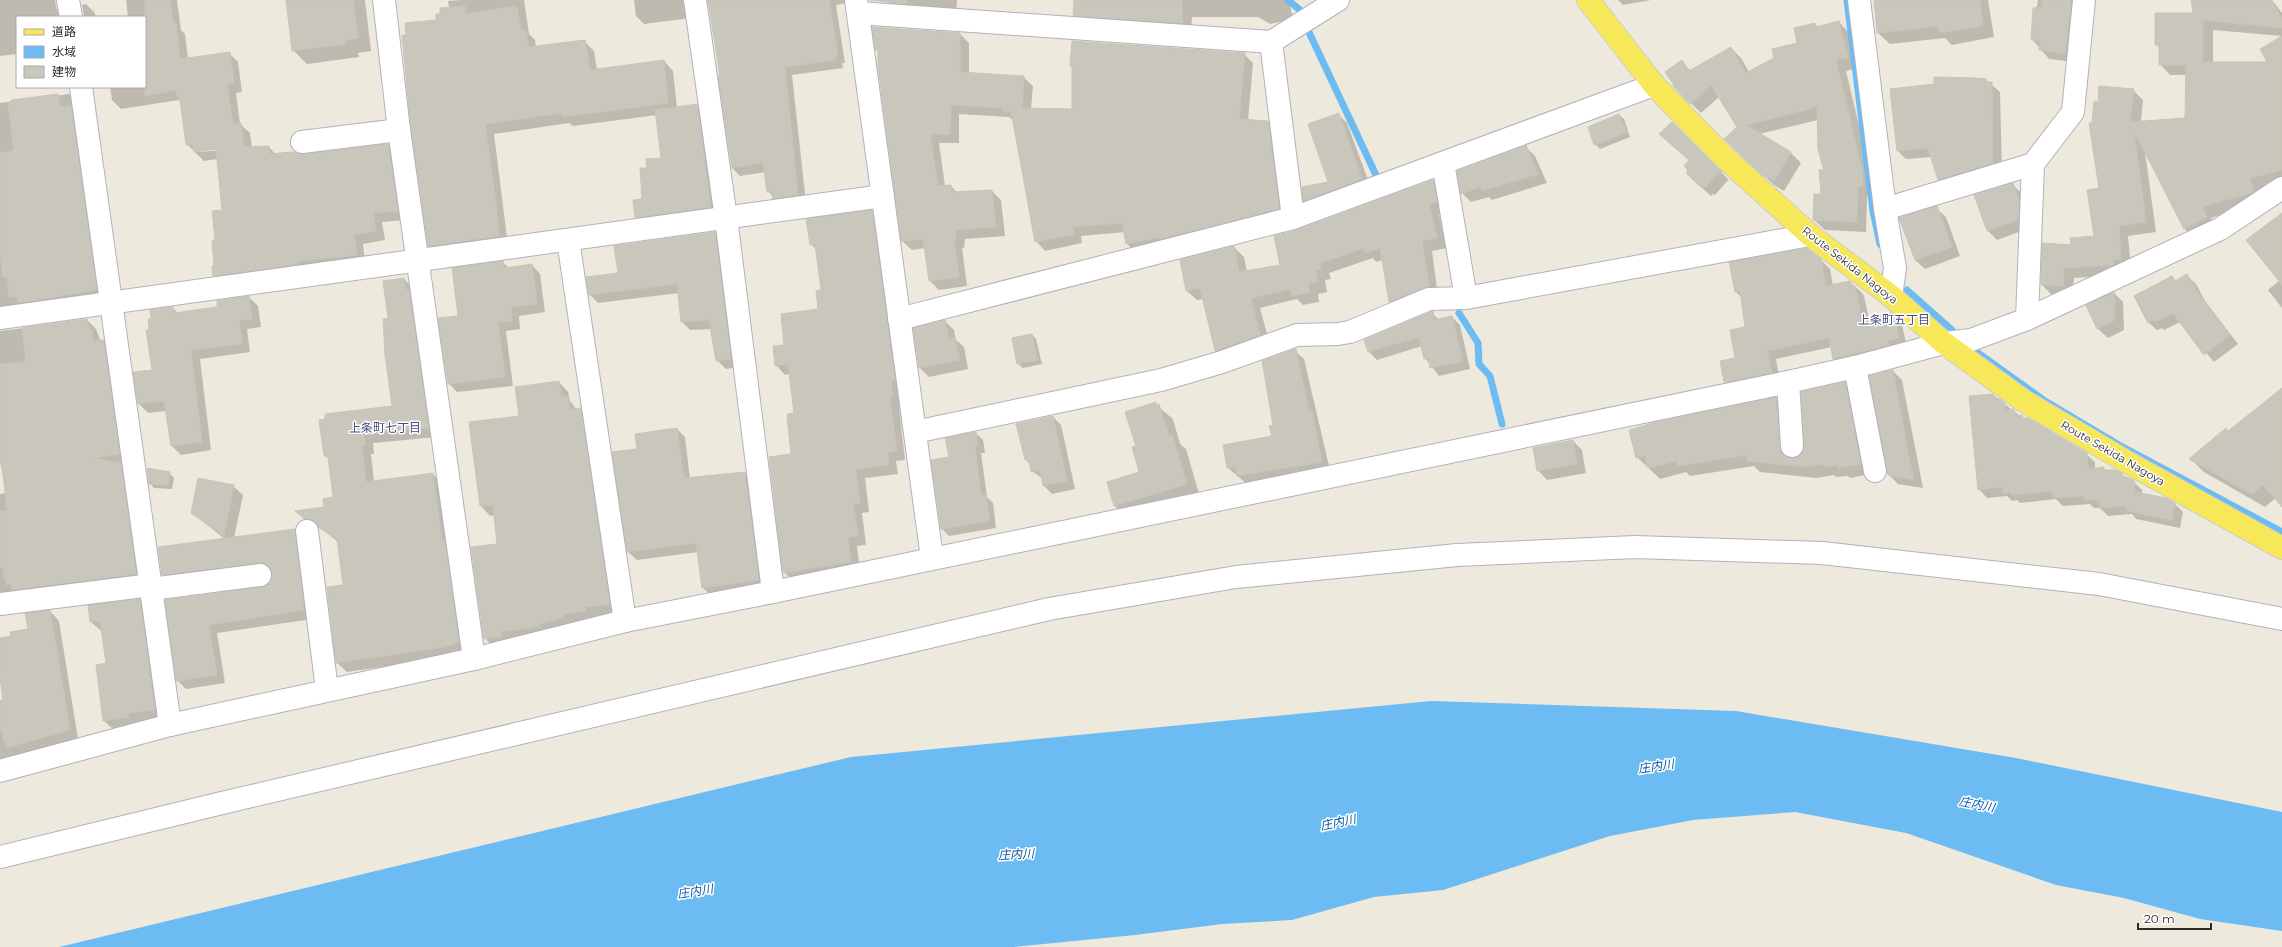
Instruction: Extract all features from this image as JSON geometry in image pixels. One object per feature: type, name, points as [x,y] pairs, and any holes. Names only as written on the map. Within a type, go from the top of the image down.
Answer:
[{"type":"main road","name":"Route Sekida Nagoya","points":[[1588,0],[1654,85],[1723,156],[1810,235],[1891,296],[1944,343],[2024,401],[2127,462],[2282,548]]},
{"type":"street","points":[[68,0],[71,16]]},
{"type":"street","points":[[384,0],[399,130],[474,659]]},
{"type":"street","points":[[695,0],[726,218],[773,592]]},
{"type":"street","points":[[932,558],[857,7],[1271,42],[1338,0]]},
{"type":"street","points":[[1859,0],[1885,209],[1895,268],[1891,296]]},
{"type":"street","points":[[2027,319],[2034,164],[2073,112],[2084,0]]},
{"type":"street","points":[[1271,42],[1293,218]]},
{"type":"street","points":[[899,319],[1293,218],[1654,85]]},
{"type":"street","points":[[81,88],[170,724]]},
{"type":"street","points":[[302,142],[399,130]]},
{"type":"street","points":[[1443,162],[1466,298]]},
{"type":"street","points":[[1885,209],[2034,164]]},
{"type":"street","points":[[0,771],[170,724],[474,659],[625,621],[773,592],[1788,382],[1855,367],[1944,343],[1971,340],[2027,319],[2220,229],[2282,188]]},
{"type":"street","points":[[0,318],[883,196]]},
{"type":"street","points":[[915,432],[1161,380],[1222,362],[1297,335],[1338,334],[1350,332],[1429,299],[1466,298],[1810,235]]},
{"type":"street","points":[[568,240],[625,621]]},
{"type":"street","points":[[1855,367],[1875,471]]},
{"type":"street","points":[[1788,382],[1792,446]]},
{"type":"street","points":[[307,531],[327,690]]},
{"type":"street","points":[[0,857],[229,801],[1049,609],[1236,577],[1457,555],[1627,547],[1822,553],[2099,584],[2282,619]]},
{"type":"street","points":[[0,604],[260,575]]},
{"type":"water","name":"庄内川","points":[[1431,701],[1736,711],[2016,758],[2282,812],[2282,931],[2200,919],[2124,898],[2056,885],[1906,833],[1795,812],[1693,820],[1610,836],[1443,890],[1374,897],[1292,920],[1222,924],[1135,935],[1014,947],[59,947],[851,757]]},
{"type":"building","points":[[145,0],[170,0],[173,24],[176,23],[180,59],[230,52],[234,83],[227,84],[233,124],[241,123],[244,147],[269,146],[270,154],[291,152],[304,154],[388,144],[398,211],[373,213],[376,231],[354,235],[357,255],[299,261],[299,264],[213,276],[212,266],[214,265],[212,241],[215,239],[212,211],[222,210],[216,149],[194,152],[193,144],[186,145],[180,100],[178,100],[176,90],[145,96]]},
{"type":"building","points":[[286,0],[353,0],[358,38],[345,40],[345,44],[292,51]]},
{"type":"building","points":[[708,0],[829,0],[838,55],[835,56],[835,60],[785,67],[798,195],[773,199],[771,191],[767,192],[763,163],[732,168]]},
{"type":"building","points":[[870,0],[907,0],[906,4]]},
{"type":"building","points":[[1074,0],[1182,0],[1182,23],[1073,16]]},
{"type":"building","points":[[1874,0],[1980,0],[1983,26],[1939,33],[1938,26],[1877,33]]},
{"type":"building","points":[[2042,0],[2071,0],[2065,54],[2039,50],[2040,40],[2031,40],[2033,8],[2042,7]]},
{"type":"building","points":[[2191,0],[2271,0],[2282,18],[2282,28],[2203,20],[2203,62],[2267,62],[2260,49],[2282,36],[2282,170],[2250,178],[2254,192],[2202,207],[2207,217],[2184,229],[2134,131],[2146,222],[2119,226],[2121,259],[2113,260],[2113,265],[2064,268],[2063,286],[2041,285],[2042,243],[2071,245],[2070,238],[2094,236],[2087,190],[2099,188],[2089,123],[2092,123],[2094,101],[2098,102],[2099,86],[2134,89],[2130,122],[2185,118],[2186,65],[2159,65],[2159,45],[2155,45],[2155,13],[2193,13]]},
{"type":"building","points":[[465,6],[466,14],[517,6],[521,30],[526,30],[529,47],[585,40],[590,70],[664,60],[668,103],[562,117],[562,113],[485,124],[496,202],[499,236],[428,246],[411,128],[402,35],[406,35],[405,23],[436,20],[436,14],[440,14],[440,8]]},
{"type":"building","points":[[1839,21],[1848,58],[1836,60],[1862,169],[1863,186],[1858,186],[1857,222],[1813,220],[1814,194],[1821,194],[1819,169],[1824,171],[1818,149],[1817,107],[1746,125],[1791,152],[1774,181],[1762,175],[1724,139],[1737,127],[1711,85],[1690,104],[1673,86],[1674,85],[1665,72],[1682,60],[1689,71],[1731,47],[1746,73],[1774,58],[1772,49],[1797,43],[1794,28],[1815,23],[1816,27]]},
{"type":"building","points":[[872,27],[960,33],[960,72],[1024,76],[1022,108],[1072,109],[1072,67],[1070,66],[1072,41],[1245,53],[1239,119],[1268,121],[1279,209],[1160,239],[1160,237],[1126,244],[1122,223],[1073,227],[1074,234],[1035,242],[1011,111],[1003,112],[1004,108],[951,105],[950,134],[930,134],[938,186],[951,185],[952,192],[992,190],[996,227],[956,230],[954,239],[959,277],[929,281],[923,239],[901,241],[878,66],[878,50],[875,50]]},
{"type":"building","points":[[1934,77],[1976,78],[1986,79],[1986,82],[1992,82],[1993,163],[1938,180],[1928,148],[1897,151],[1890,89],[1934,84]]},
{"type":"building","points":[[58,94],[60,107],[71,106],[97,290],[19,303],[16,296],[9,297],[7,277],[3,277],[0,252],[0,153],[14,151],[8,103],[12,100]]},
{"type":"building","points":[[697,104],[711,207],[635,218],[633,200],[642,199],[640,168],[647,168],[646,159],[661,158],[655,110]]},
{"type":"building","points":[[1339,113],[1362,179],[1303,201],[1302,187],[1328,182],[1308,124]]},
{"type":"building","points":[[1619,114],[1627,132],[1594,145],[1588,127]]},
{"type":"building","points":[[1672,122],[1722,172],[1720,174],[1719,172],[1706,187],[1704,186],[1702,188],[1687,174],[1687,169],[1684,166],[1689,160],[1659,134]]},
{"type":"building","points":[[1526,145],[1538,174],[1482,191],[1480,187],[1461,194],[1457,171]]},
{"type":"building","points":[[1433,180],[1437,202],[1429,204],[1437,238],[1422,241],[1429,286],[1389,302],[1380,248],[1365,253],[1364,248],[1320,263],[1321,269],[1315,270],[1318,282],[1308,284],[1310,292],[1292,296],[1291,289],[1251,298],[1260,335],[1215,351],[1200,288],[1186,291],[1180,260],[1234,246],[1239,272],[1280,265],[1274,236],[1297,230]]},
{"type":"building","points":[[2013,183],[2019,201],[2018,220],[1987,231],[1974,195]]},
{"type":"building","points":[[1937,206],[1952,247],[1915,260],[1899,218]]},
{"type":"building","points":[[872,210],[895,380],[891,380],[893,397],[890,397],[897,451],[888,452],[889,465],[856,469],[860,503],[853,504],[858,536],[848,537],[851,562],[783,573],[769,457],[791,454],[787,417],[788,414],[794,413],[788,364],[775,366],[773,346],[784,345],[781,314],[818,309],[816,291],[821,290],[815,244],[810,245],[806,219]]},
{"type":"building","points":[[2282,213],[2282,285],[2246,240]]},
{"type":"building","points":[[715,232],[731,359],[716,361],[709,320],[681,322],[677,284],[589,295],[586,277],[618,273],[614,246]]},
{"type":"building","points":[[1807,248],[1821,259],[1826,286],[1850,281],[1853,287],[1855,286],[1862,319],[1891,313],[1894,315],[1899,338],[1888,341],[1889,345],[1833,359],[1829,338],[1767,351],[1772,373],[1724,382],[1720,361],[1735,358],[1730,330],[1745,327],[1740,291],[1735,292],[1729,262]]},
{"type":"building","points":[[503,261],[504,268],[532,264],[537,304],[511,307],[512,321],[498,322],[505,377],[448,384],[438,318],[458,316],[452,268]]},
{"type":"building","points":[[2187,274],[2197,291],[2230,335],[2204,355],[2173,313],[2155,322],[2154,320],[2148,323],[2134,296],[2172,276],[2175,281]]},
{"type":"building","points":[[404,278],[406,290],[409,290],[429,428],[364,434],[366,445],[362,445],[366,482],[433,473],[442,541],[445,540],[459,642],[445,647],[336,663],[327,587],[343,585],[337,539],[318,527],[312,520],[306,519],[295,511],[324,507],[323,499],[333,497],[328,456],[324,456],[319,420],[325,419],[325,414],[392,406],[385,355],[383,319],[388,318],[383,281]]},
{"type":"building","points":[[2114,292],[2115,320],[2097,329],[2086,305]]},
{"type":"building","points":[[249,296],[252,319],[239,320],[242,344],[191,350],[202,442],[171,446],[164,401],[138,404],[133,372],[152,370],[146,330],[149,329],[148,319],[151,319],[150,310],[173,307],[174,313],[217,307],[217,301]]},
{"type":"building","points":[[1433,311],[1434,320],[1452,316],[1463,361],[1430,368],[1428,358],[1424,359],[1419,337],[1368,352],[1364,340]]},
{"type":"building","points":[[87,319],[90,330],[92,329],[93,341],[104,340],[120,454],[94,458],[121,463],[136,574],[12,590],[11,584],[7,585],[4,577],[3,566],[0,567],[0,511],[7,511],[2,463],[0,464],[0,364],[26,362],[22,328]]},
{"type":"building","points":[[945,320],[949,338],[955,337],[960,360],[919,368],[913,328]]},
{"type":"building","points":[[1032,334],[1038,360],[1017,364],[1012,338]]},
{"type":"building","points":[[1296,349],[1309,412],[1312,412],[1322,462],[1237,476],[1235,467],[1227,468],[1223,445],[1272,436],[1269,426],[1273,425],[1262,361]]},
{"type":"building","points":[[1893,370],[1914,480],[1888,475],[1869,376]]},
{"type":"building","points":[[559,381],[561,395],[568,397],[570,410],[581,408],[610,604],[585,607],[586,611],[563,614],[564,617],[539,624],[540,626],[501,632],[502,636],[484,639],[471,547],[497,544],[493,505],[480,506],[469,422],[519,416],[515,387]]},
{"type":"building","points":[[1845,382],[1861,464],[1838,468],[1838,465],[1825,467],[1824,464],[1806,467],[1748,461],[1747,455],[1678,466],[1677,461],[1648,468],[1645,456],[1636,458],[1629,430],[1656,422],[1776,397],[1781,453],[1787,457],[1799,457],[1803,452],[1804,445],[1801,392]]},
{"type":"building","points":[[2282,388],[2282,507],[2263,485],[2252,494],[2189,459],[2226,428],[2228,431]]},
{"type":"building","points":[[1993,394],[1995,399],[2000,399],[2005,403],[2005,410],[2014,409],[2016,416],[2022,415],[2023,418],[2028,418],[2087,453],[2088,469],[2104,467],[2104,470],[2115,470],[2122,473],[2122,476],[2134,480],[2135,492],[2166,498],[2175,503],[2172,520],[2127,511],[2126,506],[2099,508],[2100,500],[2085,500],[2084,496],[2053,498],[2052,491],[2011,495],[2010,492],[2003,493],[2002,487],[1978,490],[1969,396]]},
{"type":"building","points":[[1156,402],[1156,405],[1159,404],[1169,436],[1172,434],[1187,484],[1114,506],[1107,482],[1139,472],[1132,447],[1136,446],[1125,412]]},
{"type":"building","points":[[1053,416],[1067,481],[1043,486],[1040,470],[1031,472],[1029,460],[1025,460],[1016,424]]},
{"type":"building","points":[[677,428],[684,478],[745,472],[759,580],[702,588],[696,543],[627,552],[612,452],[637,449],[635,434]]},
{"type":"building","points":[[976,432],[978,446],[975,446],[981,495],[986,495],[990,521],[941,529],[931,460],[949,457],[945,438]]},
{"type":"building","points":[[1573,440],[1577,464],[1537,471],[1533,448]]},
{"type":"building","points":[[147,468],[170,472],[168,485],[149,484]]},
{"type":"building","points":[[198,478],[234,485],[224,536],[191,513]]},
{"type":"building","points":[[295,529],[304,610],[209,625],[217,675],[176,681],[165,600],[262,587],[271,580],[272,573],[265,564],[258,563],[162,575],[158,547]]},
{"type":"building","points":[[140,599],[155,710],[128,713],[129,717],[103,721],[96,665],[106,663],[100,621],[90,622],[88,605]]},
{"type":"building","points":[[50,610],[70,730],[6,748],[0,726],[0,701],[3,700],[0,677],[0,638],[11,636],[10,632],[28,629],[25,613]]},
{"type":"waterway","points":[[1288,0],[1300,10]]},
{"type":"waterway","points":[[1847,0],[1873,211],[1880,244]]},
{"type":"waterway","points":[[1307,28],[1376,175]]},
{"type":"waterway","points":[[1907,290],[1952,330]]},
{"type":"waterway","points":[[1459,313],[1478,343],[1479,364],[1490,376],[1502,424]]},
{"type":"waterway","points":[[1974,350],[2045,401],[2119,445],[2282,532]]},
{"type":"district","name":"上条町五丁目","points":[[1894,319]]},
{"type":"district","name":"上条町七丁目","points":[[385,427]]}]
